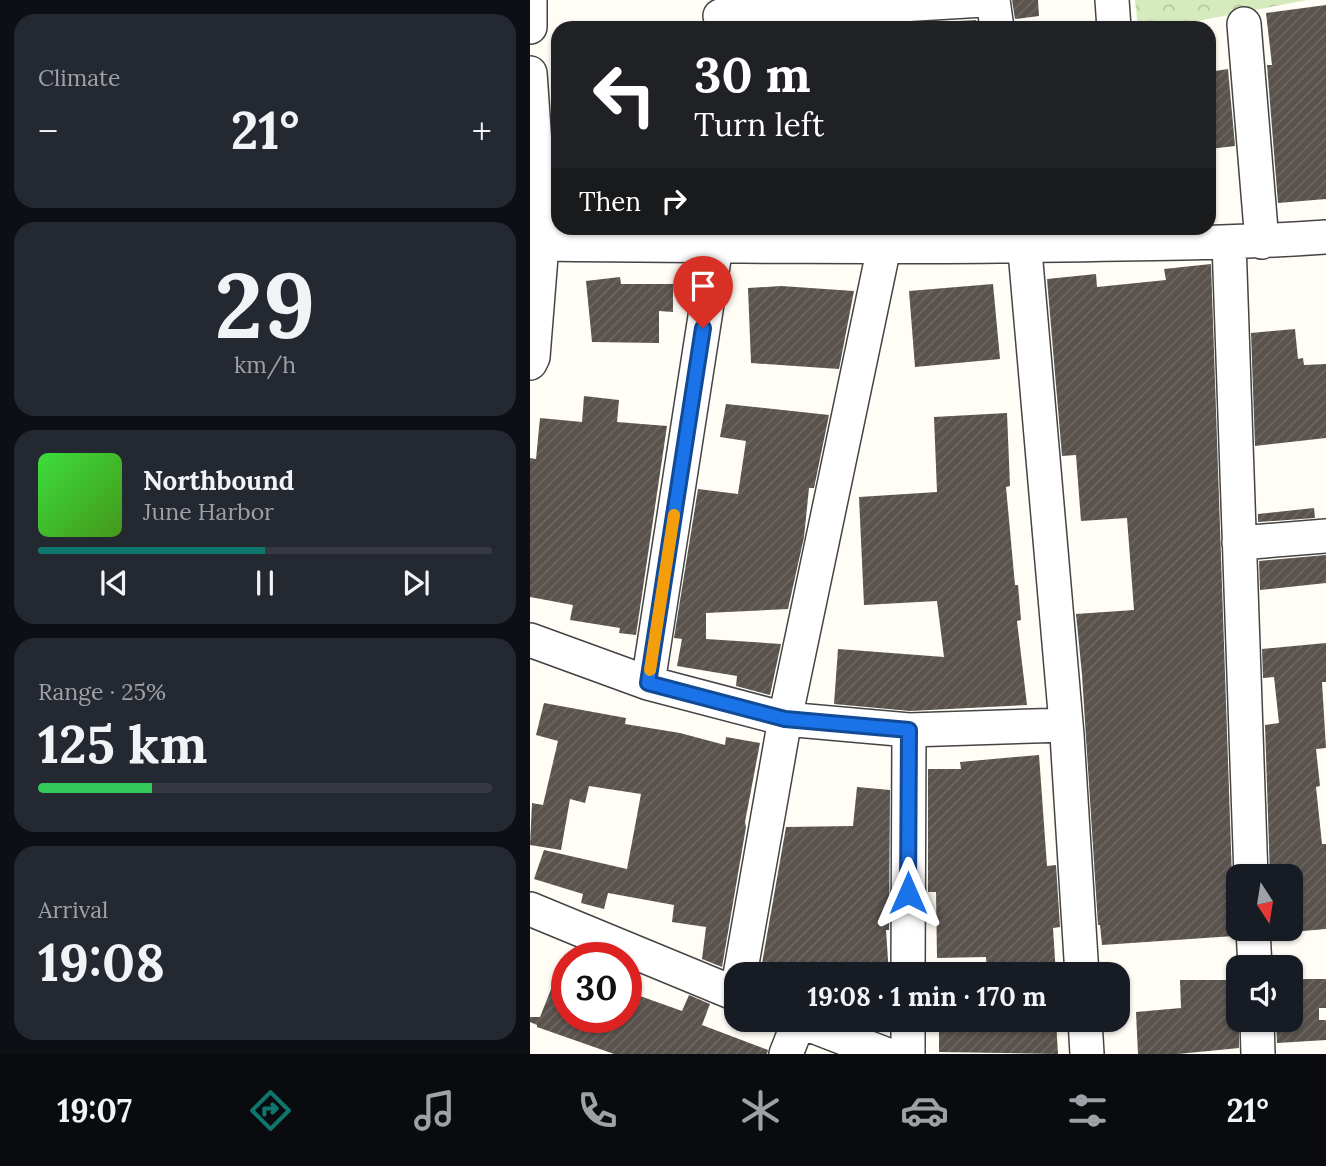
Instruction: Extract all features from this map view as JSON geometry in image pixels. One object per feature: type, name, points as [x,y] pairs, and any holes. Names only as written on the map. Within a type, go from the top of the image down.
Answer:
[{"type":"street","points":[[530,0],[530,27]]},
{"type":"street","points":[[720,16],[983,0]]},
{"type":"street","points":[[993,0],[996,21]]},
{"type":"street","points":[[1112,0],[1114,21]]},
{"type":"street","points":[[1244,24],[1262,242]]},
{"type":"street","points":[[530,74],[542,244],[533,357],[530,363]]},
{"type":"street","points":[[542,244],[884,247],[1024,237],[1129,236],[1262,242],[1326,237]]},
{"type":"street","points":[[1024,237],[1066,725],[1081,962]]},
{"type":"street","points":[[1229,242],[1251,864]]},
{"type":"street","points":[[648,683],[716,246]]},
{"type":"street","points":[[742,962],[785,719],[884,247]]},
{"type":"street","points":[[1239,543],[1326,536]]},
{"type":"street","points":[[530,640],[648,683],[785,719],[909,730],[1066,725]]},
{"type":"street","points":[[908,962],[909,730]]},
{"type":"street","points":[[534,920],[724,990]]},
{"type":"street","points":[[786,1054],[794,1032]]},
{"type":"street","points":[[827,1032],[885,1054]]},
{"type":"street","points":[[908,1032],[908,1054]]},
{"type":"street","points":[[1085,1032],[1086,1054]]},
{"type":"street","points":[[1257,1032],[1258,1054]]},
{"type":"green space","points":[[1135,0],[1307,0],[1198,21],[1137,21]]},
{"type":"building","points":[[1012,0],[1038,0],[1039,16],[1015,19]]},
{"type":"building","points":[[1326,5],[1326,199],[1278,203],[1267,65],[1272,65],[1266,13]]},
{"type":"building","points":[[1228,69],[1235,146],[1216,148],[1216,71]]},
{"type":"building","points":[[1211,264],[1232,864],[1226,864],[1226,937],[1102,945],[1098,925],[1076,614],[1134,610],[1127,518],[1081,521],[1076,455],[1062,456],[1047,279],[1096,274],[1097,287],[1166,280],[1164,269]]},
{"type":"building","points":[[620,277],[621,284],[673,284],[673,312],[659,311],[659,343],[592,342],[586,281]]},
{"type":"building","points":[[993,284],[1000,359],[915,367],[909,291]]},
{"type":"building","points":[[781,286],[854,291],[839,369],[751,363],[748,288]]},
{"type":"building","points":[[1295,329],[1298,359],[1303,358],[1304,365],[1326,364],[1326,438],[1255,446],[1251,333]]},
{"type":"building","points":[[584,396],[619,400],[617,422],[667,426],[636,635],[619,633],[620,628],[570,620],[573,605],[530,597],[530,458],[536,459],[540,418],[582,422]]},
{"type":"building","points":[[726,404],[829,415],[814,488],[809,488],[804,537],[788,609],[706,613],[706,639],[781,644],[770,695],[736,686],[737,676],[677,666],[682,639],[674,638],[698,489],[738,494],[746,441],[720,437]]},
{"type":"building","points":[[1007,413],[1010,486],[1006,487],[1015,585],[1018,585],[1021,620],[1017,621],[1027,705],[910,711],[834,704],[838,649],[944,657],[937,601],[864,605],[859,497],[937,492],[934,417]]},
{"type":"building","points":[[1314,508],[1315,518],[1258,522],[1258,514]]},
{"type":"building","points":[[1326,555],[1326,583],[1260,590],[1259,561]]},
{"type":"building","points":[[1326,643],[1326,682],[1322,682],[1326,748],[1316,749],[1320,786],[1316,787],[1322,844],[1326,844],[1326,929],[1304,931],[1304,864],[1270,864],[1265,725],[1279,723],[1274,677],[1263,678],[1262,649]]},
{"type":"building","points":[[544,703],[626,718],[625,724],[680,733],[725,745],[726,737],[760,743],[722,967],[702,959],[706,927],[672,922],[674,905],[608,893],[604,909],[581,903],[583,894],[534,879],[544,850],[627,869],[641,794],[589,786],[585,803],[570,799],[561,850],[530,845],[532,803],[543,805],[558,741],[536,735]]},
{"type":"building","points":[[1039,755],[1047,866],[1056,865],[1060,927],[1053,928],[1055,962],[986,962],[986,957],[937,958],[936,892],[928,892],[928,769],[961,769],[960,762]]},
{"type":"building","points":[[857,787],[890,790],[889,930],[886,930],[888,962],[762,962],[786,827],[853,826]]},
{"type":"building","points":[[1303,979],[1326,979],[1326,1008],[1319,1008],[1319,1020],[1326,1020],[1326,1040],[1277,1043],[1277,1032],[1303,1032]]},
{"type":"building","points":[[1180,980],[1226,980],[1226,1032],[1239,1032],[1239,1048],[1178,1054],[1138,1054],[1136,1012],[1181,1008]]},
{"type":"building","points":[[551,989],[551,1032],[530,1022],[530,1017],[540,1017]]},
{"type":"building","points":[[689,995],[710,1004],[702,1025],[768,1050],[767,1054],[614,1054],[554,1033],[642,1033],[642,997],[682,1011]]},
{"type":"building","points":[[939,1032],[1057,1032],[1058,1054],[939,1052]]},
{"type":"slow traffic","points":[[650,670],[674,515]]},
{"type":"route","points":[[703,328],[648,683],[785,719],[909,730],[908,893]]}]
